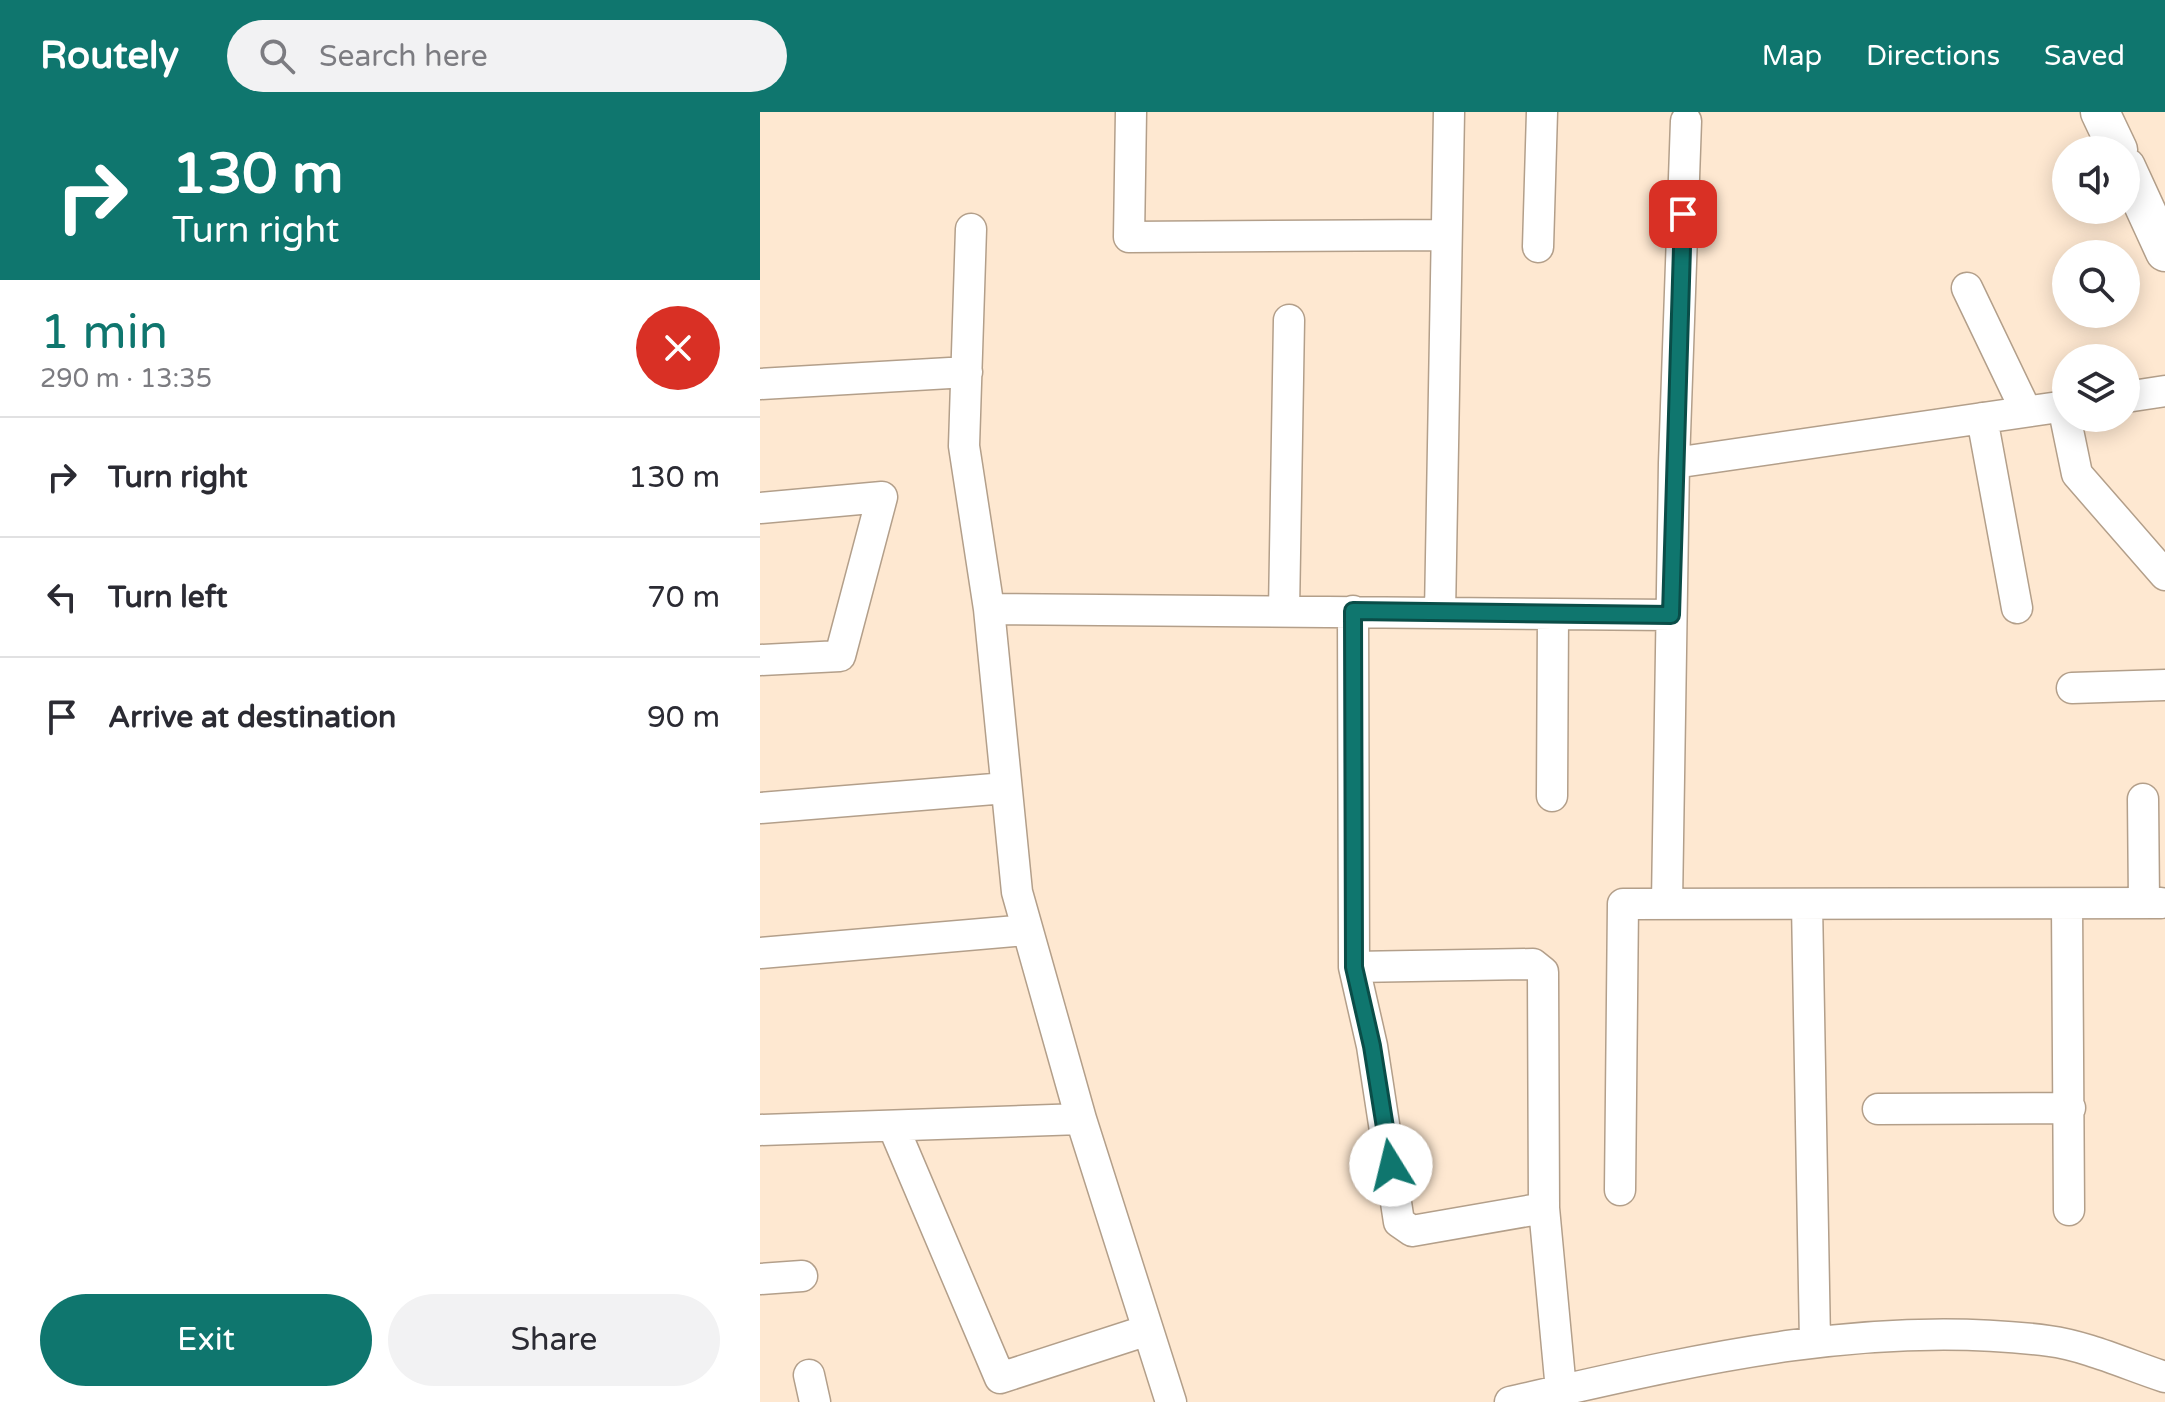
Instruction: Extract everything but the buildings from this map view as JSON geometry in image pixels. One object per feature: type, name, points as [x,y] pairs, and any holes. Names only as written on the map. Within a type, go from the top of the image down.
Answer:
[{"type":"main road","points":[[2100,112],[2111,136]]},
{"type":"main road","points":[[2140,198],[2165,252]]},
{"type":"street","points":[[1131,112],[1129,237],[1446,235]]},
{"type":"street","points":[[1440,613],[1449,112]]},
{"type":"street","points":[[1538,247],[1542,112]]},
{"type":"street","points":[[1667,903],[1674,463],[1686,121]]},
{"type":"street","points":[[971,229],[964,446],[989,609],[1017,892],[1081,1119],[1171,1402]]},
{"type":"street","points":[[1967,288],[2026,411]]},
{"type":"street","points":[[1284,611],[1289,320]]},
{"type":"street","points":[[760,384],[967,372]]},
{"type":"street","points":[[2140,395],[2165,391]]},
{"type":"street","points":[[1674,463],[2052,408]]},
{"type":"street","points":[[1982,418],[2017,608]]},
{"type":"street","points":[[2069,432],[2077,474],[2165,575]]},
{"type":"street","points":[[760,508],[882,497],[840,656],[760,660]]},
{"type":"street","points":[[989,609],[1671,615]]},
{"type":"street","points":[[1353,611],[1354,967],[1372,1046],[1399,1222],[1412,1231],[1544,1208]]},
{"type":"street","points":[[1552,796],[1553,614]]},
{"type":"street","points":[[2072,688],[2165,685]]},
{"type":"street","points":[[760,808],[1006,788]]},
{"type":"street","points":[[1620,1190],[1623,904],[2153,903],[2143,799]]},
{"type":"street","points":[[1807,904],[1815,1342]]},
{"type":"street","points":[[2067,905],[2069,1210]]},
{"type":"street","points":[[760,953],[1027,930]]},
{"type":"street","points":[[1354,967],[1539,966],[1543,972],[1544,1208],[1565,1394]]},
{"type":"street","points":[[1878,1109],[2070,1108]]},
{"type":"street","points":[[760,1130],[1081,1119]]},
{"type":"street","points":[[893,1126],[1000,1378],[1148,1330]]},
{"type":"street","points":[[760,1279],[802,1276]]},
{"type":"street","points":[[1510,1402],[1565,1394],[1784,1344],[1930,1335],[2052,1341],[2165,1377]]},
{"type":"route","points":[[1391,1165],[1372,1046],[1354,967],[1353,611],[1671,615],[1683,214]]}]
